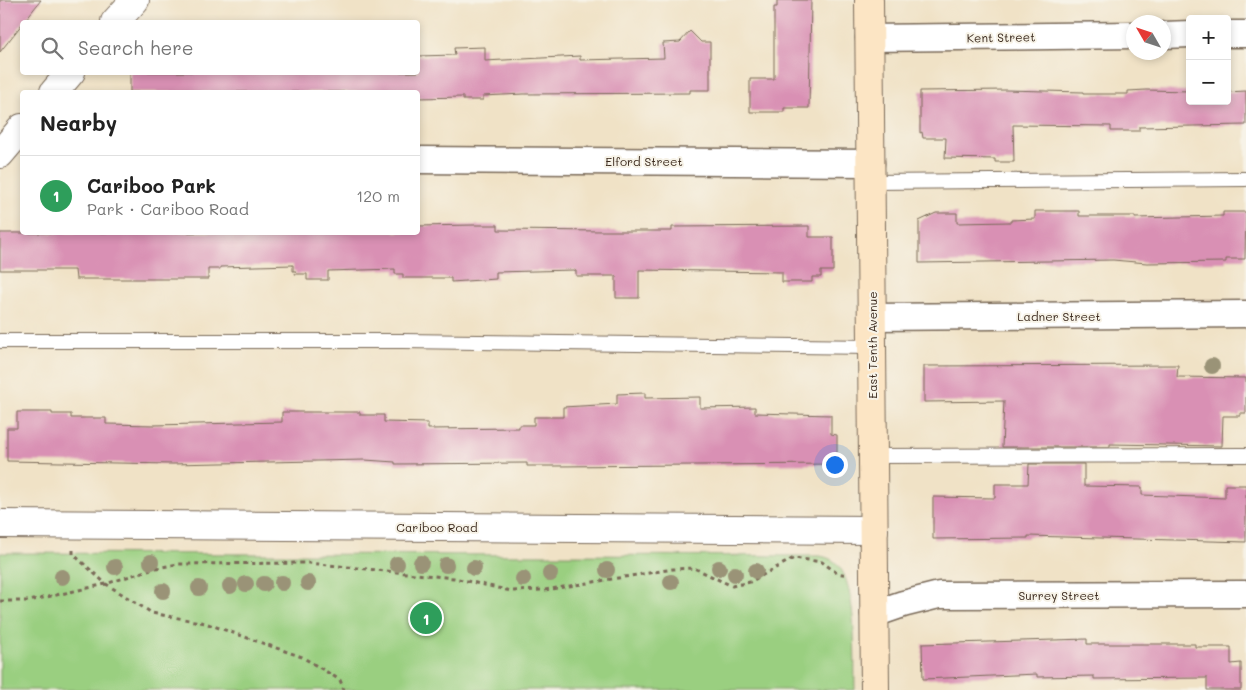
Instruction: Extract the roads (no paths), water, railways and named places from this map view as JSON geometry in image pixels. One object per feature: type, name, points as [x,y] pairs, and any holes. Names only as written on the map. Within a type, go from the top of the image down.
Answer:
[{"type":"main road","name":"East Tenth Avenue","points":[[869,0],[875,690]]},
{"type":"street","points":[[117,20],[135,0]]},
{"type":"street","points":[[1171,35],[1186,34]]},
{"type":"street","points":[[1231,34],[1246,34]]},
{"type":"street","name":"Kent Street","points":[[869,38],[1126,35]]},
{"type":"street","points":[[56,90],[68,75]]},
{"type":"street","name":"Elford Street","points":[[420,160],[870,172]]},
{"type":"street","name":"Ladner Street","points":[[872,317],[1246,314]]},
{"type":"street","name":"Cariboo Road","points":[[0,524],[874,530]]},
{"type":"street","name":"Surrey Street","points":[[874,614],[939,595],[1246,594]]},
{"type":"lane","points":[[870,172],[1246,179]]},
{"type":"lane","points":[[0,341],[402,341],[872,348]]},
{"type":"lane","points":[[873,456],[1246,455]]},
{"type":"place","name":"Cariboo Park","points":[[426,618]]}]
